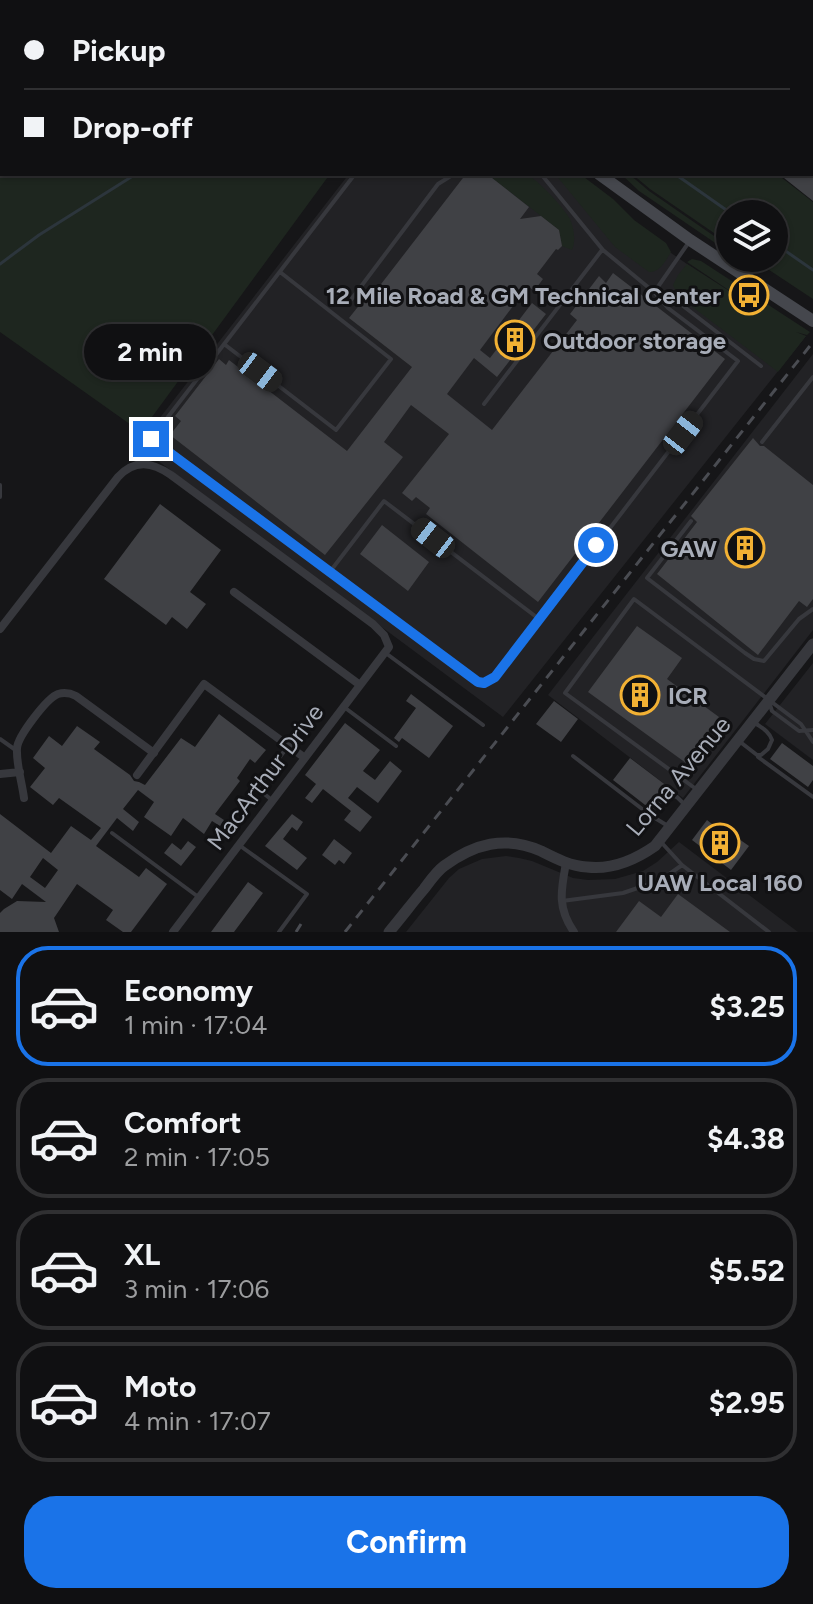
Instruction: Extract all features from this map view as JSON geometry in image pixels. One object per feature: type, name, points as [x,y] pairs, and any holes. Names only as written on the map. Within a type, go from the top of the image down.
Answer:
[{"type":"main road","points":[[602,176],[690,240],[813,321]]},
{"type":"street","points":[[0,629],[118,477],[129,468],[142,464],[156,466],[171,475],[373,624],[384,635],[387,650]]},
{"type":"street","points":[[234,592],[360,685]]},
{"type":"street","name":"Lorna Avenue","points":[[389,932],[440,868],[478,845],[520,844],[566,863],[585,867],[604,867],[636,859],[660,841],[813,644]]},
{"type":"street","name":"MacArthur Drive","points":[[173,932],[387,650]]},
{"type":"street","points":[[137,775],[204,684],[305,758]]},
{"type":"street","points":[[24,798],[17,751],[21,737],[49,699],[56,695],[66,693],[80,699],[154,753]]},
{"type":"street","points":[[0,774],[20,772]]},
{"type":"street","points":[[566,863],[561,901],[566,921],[574,932]]},
{"type":"lane","points":[[353,176],[151,439],[329,573],[478,682],[484,683],[495,677],[738,361],[668,308],[654,292],[603,250],[543,176]]},
{"type":"lane","points":[[347,305],[438,184],[451,176]]},
{"type":"lane","points":[[654,292],[690,240]]},
{"type":"lane","points":[[484,404],[603,250]]},
{"type":"lane","points":[[224,344],[336,430],[391,359],[280,272]]},
{"type":"lane","points":[[654,292],[674,299],[761,366]]},
{"type":"lane","points":[[762,442],[813,377]]},
{"type":"lane","points":[[0,485],[0,497]]},
{"type":"lane","points":[[329,573],[384,501],[539,619]]},
{"type":"lane","points":[[691,521],[647,578],[745,653],[764,661],[799,619],[813,609]]},
{"type":"lane","points":[[698,791],[565,693],[634,599],[769,701],[772,711],[781,718],[799,731],[810,731],[813,742]]},
{"type":"lane","points":[[387,650],[483,725]]},
{"type":"lane","points":[[344,707],[396,746]]},
{"type":"lane","points":[[753,721],[768,732],[772,740],[764,753],[757,755]]},
{"type":"lane","points":[[0,739],[17,751]]},
{"type":"lane","points":[[738,741],[813,797]]},
{"type":"lane","points":[[273,801],[257,788],[288,746]]},
{"type":"lane","points":[[573,756],[670,828]]},
{"type":"lane","points":[[650,815],[667,794],[677,797],[687,806]]},
{"type":"lane","points":[[112,833],[199,898]]},
{"type":"lane","points":[[660,841],[682,865],[769,932]]},
{"type":"lane","points":[[239,845],[307,894],[279,932]]},
{"type":"lane","points":[[561,901],[623,893],[661,880],[682,865]]},
{"type":"shaded area","points":[[0,176],[329,176],[141,432],[0,332]]},
{"type":"shaded area","points":[[347,176],[567,176],[687,264],[791,333],[806,336],[503,717],[138,446]]},
{"type":"shaded area","points":[[490,176],[530,176],[570,219],[574,235],[572,250],[562,246],[559,230]]},
{"type":"shaded area","points":[[557,176],[583,176],[666,243],[671,252],[662,265],[649,272],[615,247]]},
{"type":"shaded area","points":[[623,176],[631,176],[716,237],[716,243],[639,191]]},
{"type":"shaded area","points":[[634,176],[780,176],[813,202],[813,299],[772,272],[788,272],[788,200],[716,200],[716,234]]},
{"type":"shaded area","points":[[692,259],[701,261],[810,332],[807,335],[796,332],[806,336],[778,372],[678,296],[673,285],[687,264],[745,301],[687,262]]},
{"type":"shaded area","points":[[813,354],[813,630],[683,798],[548,695]]},
{"type":"shaded area","points":[[813,663],[813,760],[765,724]]},
{"type":"shaded area","points":[[679,842],[798,932],[406,932],[449,878],[459,869],[482,859],[506,856],[532,861],[573,878],[615,879],[643,871]]},
{"type":"building","points":[[464,176],[490,176],[529,207],[520,219],[541,216],[559,230],[562,246],[556,249],[537,274],[543,279],[534,291],[528,286],[480,350],[490,358],[532,303],[546,314],[497,377],[474,358],[447,394],[492,430],[577,320],[570,314],[599,276],[606,283],[613,273],[725,359],[538,602],[426,514],[430,508],[416,497],[412,501],[402,493],[449,434],[411,405],[384,442],[403,457],[325,555],[170,435],[181,421],[175,416],[219,359],[226,365],[229,360],[347,451],[412,367],[349,318],[365,298],[368,301]]},
{"type":"building","points":[[782,176],[813,176],[813,201]]},
{"type":"building","name":"GAW","points":[[753,438],[813,485],[813,599],[807,607],[799,601],[758,655],[657,574],[697,522],[691,516]]},
{"type":"building","points":[[160,504],[221,550],[190,592],[206,604],[187,629],[172,617],[166,625],[104,579]]},
{"type":"building","points":[[382,525],[429,562],[408,591],[360,554]]},
{"type":"building","name":"ICR","points":[[637,626],[682,658],[667,679],[719,717],[686,763],[588,692]]},
{"type":"building","points":[[411,694],[453,726],[429,758],[402,738],[399,742],[394,738],[416,708],[406,701]]},
{"type":"building","points":[[554,701],[578,719],[561,742],[536,724]]},
{"type":"building","points":[[219,714],[266,750],[255,763],[250,759],[237,778],[240,781],[215,814],[224,820],[220,826],[212,821],[204,834],[183,818],[171,836],[144,817],[154,802],[138,790],[123,809],[139,822],[133,831],[117,818],[96,846],[139,877],[146,868],[167,884],[131,932],[123,932],[106,920],[113,910],[77,884],[54,918],[59,932],[0,932],[0,913],[4,909],[17,901],[46,902],[22,884],[12,899],[0,890],[0,814],[51,853],[71,826],[91,840],[101,828],[59,798],[53,805],[30,787],[45,768],[33,758],[49,736],[62,746],[77,726],[100,742],[94,749],[134,781],[145,785],[181,738],[195,747]],"holes":[[[43,858],[58,870],[45,888],[30,877]]]},
{"type":"building","points":[[345,723],[380,750],[363,771],[375,780],[390,761],[402,771],[378,803],[357,787],[348,798],[372,817],[360,832],[344,820],[351,811],[323,789],[312,803],[305,798],[316,784],[305,775]]},
{"type":"building","points":[[782,743],[813,766],[813,780],[808,787],[770,759]]},
{"type":"building","points":[[630,758],[667,786],[649,808],[613,780]]},
{"type":"building","points":[[292,814],[303,822],[297,831],[292,827],[283,839],[307,858],[297,870],[265,846]]},
{"type":"building","name":"UAW Local 160","points":[[707,820],[749,846],[731,870],[692,840]]},
{"type":"building","points":[[334,839],[352,853],[344,864],[339,860],[335,865],[322,855]]},
{"type":"building","points":[[188,841],[196,847],[181,866],[164,853],[172,843],[181,850]]},
{"type":"building","points":[[248,882],[263,893],[234,932],[211,932]]},
{"type":"building","points":[[678,894],[730,932],[616,932],[639,901],[661,917]]},
{"type":"waterway","points":[[0,264],[39,235],[133,176]]},
{"type":"waterway","points":[[678,176],[716,203]]},
{"type":"waterway","points":[[788,253],[813,270]]},
{"type":"railway","points":[[345,932],[813,342]]},
{"type":"railway","points":[[296,932],[301,924]]},
{"type":"place","name":"12 Mile Road & GM Technical Center","points":[[749,295]]},
{"type":"place","name":"Outdoor storage","points":[[515,340]]},
{"type":"place","name":"GAW","points":[[745,548]]},
{"type":"place","name":"ICR","points":[[640,695]]},
{"type":"place","name":"UAW Local 160","points":[[720,843]]},
{"type":"route","points":[[151,439],[478,682],[484,683],[495,677],[596,545]]}]
